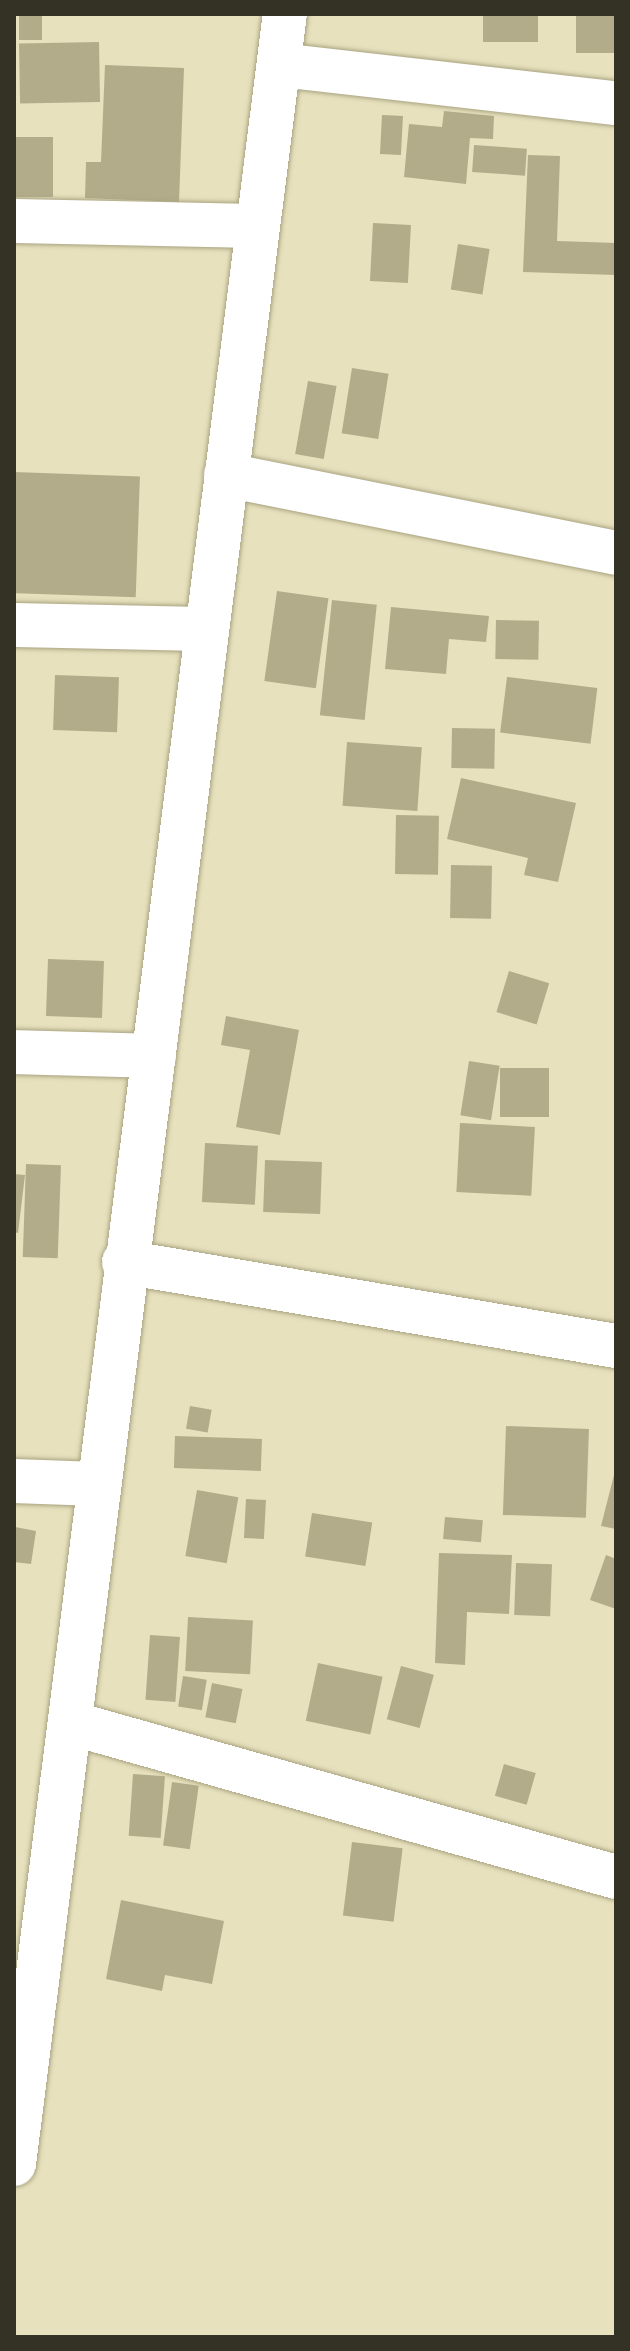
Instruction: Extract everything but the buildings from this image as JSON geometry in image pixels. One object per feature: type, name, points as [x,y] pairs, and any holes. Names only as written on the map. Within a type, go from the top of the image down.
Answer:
[{"type":"street","points":[[14,2164],[28,1939],[71,1723],[124,1262],[154,1056],[204,629],[285,14]]},
{"type":"street","points":[[280,65],[616,103]]},
{"type":"street","points":[[14,221],[258,226]]},
{"type":"street","points":[[226,475],[616,553]]},
{"type":"street","points":[[14,625],[204,629]]},
{"type":"street","points":[[14,1052],[154,1056]]},
{"type":"street","points":[[124,1262],[616,1346]]},
{"type":"street","points":[[14,1481],[98,1484]]},
{"type":"street","points":[[71,1723],[616,1877]]}]
